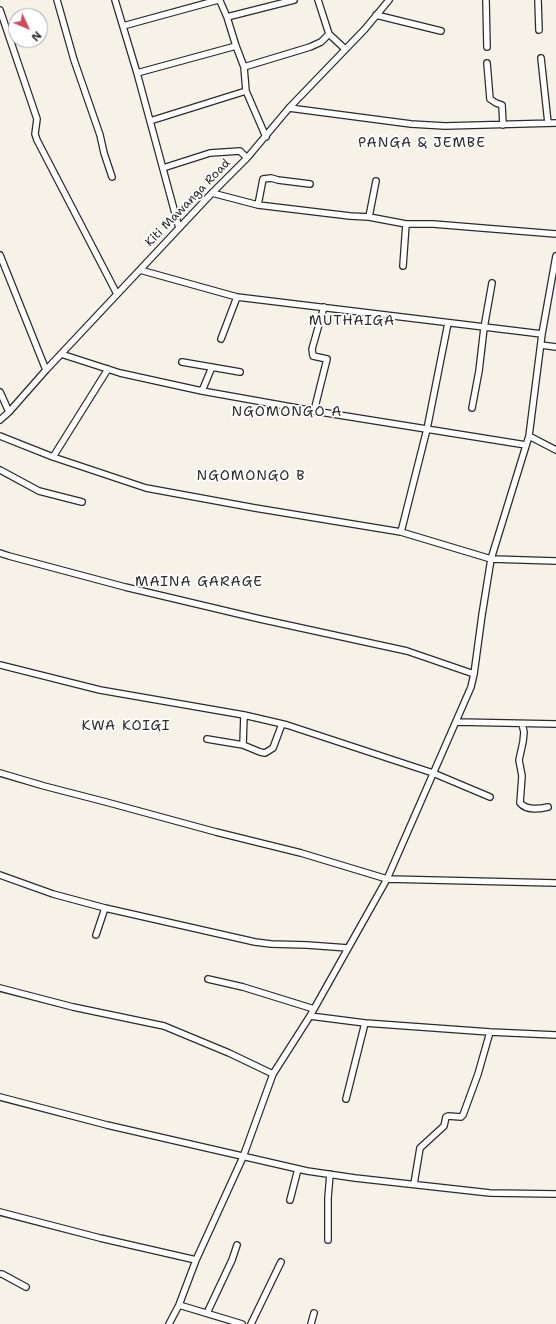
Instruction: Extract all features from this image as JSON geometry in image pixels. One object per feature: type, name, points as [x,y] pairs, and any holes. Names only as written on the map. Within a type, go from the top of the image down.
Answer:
[{"type":"street","points":[[57,0],[74,60],[100,135],[112,177]]},
{"type":"street","points":[[115,0],[137,73],[179,228]]},
{"type":"street","points":[[123,26],[218,0],[222,3],[244,67],[246,91],[266,137]]},
{"type":"street","points":[[227,17],[294,0]]},
{"type":"street","points":[[318,0],[329,34],[346,49]]},
{"type":"street","name":"Kiti Mawanga Road","points":[[0,420],[179,228],[247,158],[289,108],[346,49],[389,0]]},
{"type":"street","points":[[486,0],[487,47]]},
{"type":"street","points":[[538,0],[539,30]]},
{"type":"street","points":[[0,10],[1,19],[37,119],[37,140],[117,294]]},
{"type":"street","points":[[376,15],[441,31]]},
{"type":"street","points":[[244,67],[310,47],[321,42],[329,34]]},
{"type":"street","points":[[137,73],[236,46]]},
{"type":"street","points":[[541,58],[548,123]]},
{"type":"street","points":[[487,63],[490,99],[502,105],[503,125]]},
{"type":"street","points":[[150,121],[246,91]]},
{"type":"street","points":[[289,108],[424,125],[445,126],[556,123]]},
{"type":"street","points":[[163,168],[210,153],[240,151],[247,158]]},
{"type":"street","points":[[258,205],[263,178],[310,184]]},
{"type":"street","points":[[369,217],[376,181]]},
{"type":"street","points":[[212,193],[258,205],[369,217],[406,224],[433,224],[556,234]]},
{"type":"street","points":[[403,266],[406,224]]},
{"type":"street","points":[[0,255],[46,370]]},
{"type":"street","points":[[169,1324],[179,1305],[196,1260],[243,1157],[273,1074],[310,1016],[388,879],[471,687],[491,559],[529,436],[542,334],[556,256]]},
{"type":"street","points":[[140,270],[237,297],[542,334]]},
{"type":"street","points":[[472,408],[492,283]]},
{"type":"street","points":[[221,339],[237,297]]},
{"type":"street","points":[[314,411],[326,359],[313,356],[312,349],[324,307]]},
{"type":"street","points":[[401,532],[427,429],[448,323]]},
{"type":"street","points":[[541,345],[556,347]]},
{"type":"street","points":[[61,354],[144,379],[314,411],[526,445]]},
{"type":"street","points":[[182,362],[240,372]]},
{"type":"street","points":[[202,390],[212,367]]},
{"type":"street","points":[[53,457],[108,369]]},
{"type":"street","points":[[0,392],[9,412]]},
{"type":"street","points":[[0,436],[53,457],[146,488],[401,532],[491,559],[556,561]]},
{"type":"street","points":[[529,436],[556,450]]},
{"type":"street","points":[[0,470],[39,491],[82,502]]},
{"type":"street","points":[[0,552],[125,587],[260,619],[407,651],[474,674]]},
{"type":"street","points":[[0,665],[100,690],[244,715],[282,724],[433,773],[490,797]]},
{"type":"street","points":[[243,745],[244,715]]},
{"type":"street","points":[[456,722],[556,724]]},
{"type":"street","points":[[207,739],[243,745],[265,753],[273,748],[282,724]]},
{"type":"street","points":[[522,724],[524,732],[519,760],[522,776],[520,803],[522,806],[529,808],[548,808]]},
{"type":"street","points":[[0,773],[216,832],[301,853],[388,879],[556,884]]},
{"type":"street","points":[[0,875],[53,894],[105,908],[263,943],[348,948]]},
{"type":"street","points":[[96,936],[105,908]]},
{"type":"street","points":[[208,979],[243,986],[314,1009]]},
{"type":"street","points":[[0,988],[73,1007],[164,1026],[190,1036],[273,1074]]},
{"type":"street","points":[[310,1016],[365,1023],[556,1035]]},
{"type":"street","points":[[346,1099],[365,1023]]},
{"type":"street","points":[[414,1184],[420,1148],[444,1126],[446,1117],[462,1115],[478,1074],[490,1032]]},
{"type":"street","points":[[0,1097],[107,1125],[298,1169],[355,1178],[490,1193],[556,1194]]},
{"type":"street","points":[[290,1200],[298,1169]]},
{"type":"street","points":[[328,1240],[328,1198],[330,1174]]},
{"type":"street","points":[[0,1212],[100,1238],[196,1260]]},
{"type":"street","points":[[207,1313],[232,1260],[237,1245]]},
{"type":"street","points":[[251,1324],[281,1262]]},
{"type":"street","points":[[0,1274],[26,1287]]},
{"type":"street","points":[[179,1305],[242,1324]]},
{"type":"street","points":[[311,1324],[314,1313]]},
{"type":"district","name":"PANGA & JEMBE","points":[[422,143]]},
{"type":"district","name":"MUTHAIGA","points":[[352,321]]},
{"type":"district","name":"NGOMONGO A","points":[[287,412]]},
{"type":"district","name":"NGOMONGO B","points":[[251,476]]},
{"type":"district","name":"MAINA GARAGE","points":[[199,582]]},
{"type":"district","name":"KWA KOIGI","points":[[126,726]]}]
